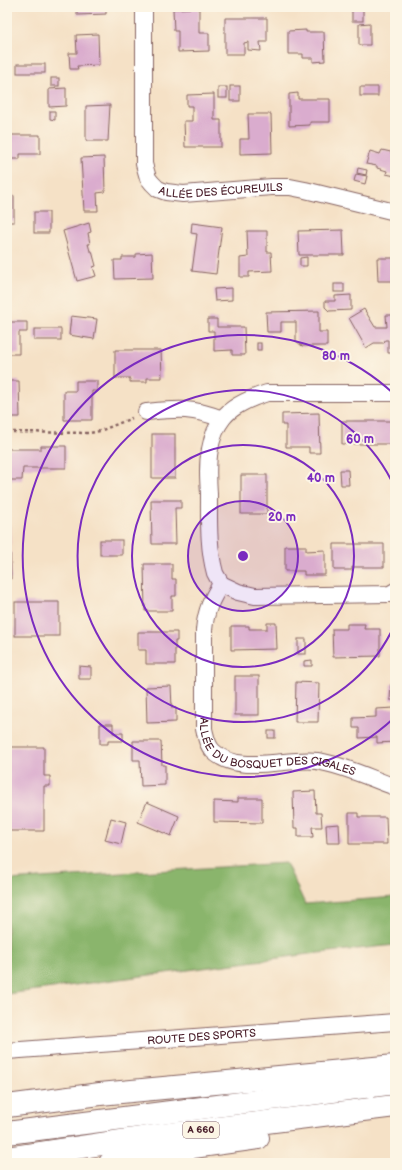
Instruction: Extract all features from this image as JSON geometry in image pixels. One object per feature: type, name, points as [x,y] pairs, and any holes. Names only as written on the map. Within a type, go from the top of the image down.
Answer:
[{"type":"highway","points":[[7,1106],[100,1094],[395,1066]]},
{"type":"highway","name":"A 660","points":[[7,1133],[395,1083]]},
{"type":"highway","name":"A 660","points":[[7,1158],[162,1135],[395,1106]]},
{"type":"highway","points":[[110,1163],[193,1147],[395,1120]]},
{"type":"street","name":"ALLÉE DES ÉCUREUILS","points":[[144,7],[144,164],[148,178],[158,188],[166,192],[183,194],[290,187],[395,212]]},
{"type":"street","points":[[395,393],[267,393],[243,402],[231,410],[222,419],[212,438],[208,464],[211,554],[216,574],[221,584],[238,592],[255,596],[390,594],[395,591]]},
{"type":"street","points":[[146,412],[192,410],[222,419]]},
{"type":"street","name":"ALLÉE DU BOSQUET DES CIGALES","points":[[221,584],[210,602],[205,616],[204,630],[204,729],[207,741],[213,751],[223,758],[235,763],[315,761],[330,764],[395,787]]},
{"type":"street","name":"ROUTE DES SPORTS","points":[[7,1051],[395,1022]]},
{"type":"path","points":[[7,432],[90,433],[100,431],[146,412]]},
{"type":"green space","points":[[286,863],[305,904],[395,897],[395,945],[309,954],[7,994],[7,880]]},
{"type":"building","points":[[77,7],[106,7],[106,14],[77,15]]},
{"type":"building","points":[[352,7],[363,7],[363,21],[352,21]]},
{"type":"building","points":[[199,8],[199,33],[209,33],[209,51],[178,52],[178,31],[174,31],[173,9]]},
{"type":"building","points":[[225,18],[267,18],[267,42],[260,42],[261,51],[248,50],[248,42],[244,43],[244,54],[225,54]]},
{"type":"building","points":[[370,23],[370,45],[359,45],[359,24]]},
{"type":"building","points":[[306,30],[306,32],[324,32],[325,61],[313,62],[313,58],[303,58],[303,54],[288,54],[288,31]]},
{"type":"building","points":[[98,34],[99,65],[77,66],[78,69],[70,69],[69,53],[77,53],[76,35]]},
{"type":"building","points":[[17,64],[45,64],[45,73],[17,73]]},
{"type":"building","points":[[51,78],[59,78],[59,86],[51,86]]},
{"type":"building","points":[[230,86],[240,86],[240,101],[230,101]]},
{"type":"building","points":[[218,87],[227,87],[227,98],[218,98]]},
{"type":"building","points":[[360,87],[378,87],[378,96],[360,96]]},
{"type":"building","points":[[66,88],[66,106],[49,107],[49,89]]},
{"type":"building","points":[[298,93],[298,99],[330,99],[330,122],[310,122],[310,125],[289,126],[289,94]]},
{"type":"building","points":[[214,94],[214,120],[221,120],[221,147],[185,147],[184,121],[192,121],[192,106],[187,106],[187,95]]},
{"type":"building","points":[[110,105],[108,141],[86,141],[86,106]]},
{"type":"building","points":[[50,111],[55,111],[55,120],[50,119]]},
{"type":"building","points":[[248,114],[271,114],[272,153],[240,154],[240,139],[249,139]]},
{"type":"building","points":[[7,135],[40,135],[40,154],[20,154],[20,159],[7,159]]},
{"type":"building","points":[[382,150],[395,153],[395,176],[386,174],[387,171],[377,168],[377,166],[366,164],[370,151],[380,154]]},
{"type":"building","points":[[104,157],[105,192],[97,193],[98,211],[84,211],[81,158]]},
{"type":"building","points":[[358,168],[367,170],[366,175],[357,173]]},
{"type":"building","points":[[356,174],[367,176],[365,184],[354,181]]},
{"type":"building","points":[[7,196],[14,196],[14,222],[7,222]]},
{"type":"building","points":[[34,212],[49,212],[49,233],[34,233]]},
{"type":"building","points":[[89,223],[91,232],[88,233],[90,244],[88,244],[90,251],[92,251],[96,266],[93,267],[96,276],[77,281],[63,231]]},
{"type":"building","points":[[192,223],[222,227],[216,274],[192,271],[197,234],[191,233]]},
{"type":"building","points":[[343,230],[344,255],[299,255],[298,231]]},
{"type":"building","points":[[247,231],[267,231],[267,252],[271,252],[272,271],[249,272],[249,277],[240,277],[240,258],[248,257]]},
{"type":"building","points":[[152,253],[153,278],[115,279],[114,260],[122,260],[122,257],[136,257],[136,254]]},
{"type":"building","points":[[307,257],[307,266],[300,266],[300,258]]},
{"type":"building","points":[[377,258],[395,258],[395,281],[378,281]]},
{"type":"building","points":[[334,284],[344,284],[344,292],[334,292]]},
{"type":"building","points":[[232,288],[232,300],[215,301],[214,289]]},
{"type":"building","points":[[351,295],[351,310],[329,311],[325,307],[325,301],[335,301],[335,296]]},
{"type":"building","points":[[364,309],[375,327],[387,327],[386,315],[395,315],[395,353],[388,353],[388,340],[385,340],[384,343],[374,343],[366,348],[349,318]]},
{"type":"building","points":[[319,311],[319,332],[327,332],[327,346],[302,346],[296,341],[296,322],[281,322],[281,332],[267,332],[266,312]]},
{"type":"building","points":[[71,316],[97,319],[94,339],[69,335]]},
{"type":"building","points":[[208,319],[217,319],[217,327],[244,327],[245,355],[232,355],[232,350],[214,351],[214,331],[208,331]]},
{"type":"building","points":[[7,322],[27,322],[27,332],[19,332],[19,354],[7,354]]},
{"type":"building","points":[[34,329],[61,329],[61,340],[34,340]]},
{"type":"building","points":[[257,343],[261,343],[261,350],[257,350]]},
{"type":"building","points":[[115,350],[161,350],[162,378],[147,378],[147,382],[130,382],[130,378],[115,378]]},
{"type":"building","points":[[7,381],[19,381],[20,417],[7,417]]},
{"type":"building","points":[[76,381],[97,381],[97,391],[92,391],[92,420],[64,420],[64,391],[76,391]]},
{"type":"building","points":[[319,413],[320,453],[309,453],[309,447],[286,447],[286,425],[282,425],[282,414]]},
{"type":"building","points":[[342,421],[391,421],[391,444],[342,444]]},
{"type":"building","points":[[152,434],[175,434],[175,478],[152,478]]},
{"type":"building","points":[[41,446],[66,446],[66,468],[23,468],[22,480],[7,480],[7,449],[41,449]]},
{"type":"building","points":[[340,470],[348,470],[349,485],[341,485]]},
{"type":"building","points":[[241,475],[267,475],[267,514],[241,514]]},
{"type":"building","points":[[151,500],[181,500],[181,508],[175,508],[176,544],[152,544]]},
{"type":"building","points":[[7,525],[10,525],[11,579],[7,579]]},
{"type":"building","points":[[100,540],[122,540],[122,555],[100,555]]},
{"type":"building","points":[[334,544],[384,544],[384,567],[352,567],[352,570],[334,570]]},
{"type":"building","points":[[285,546],[306,546],[306,551],[325,550],[325,575],[304,575],[304,571],[285,571]]},
{"type":"building","points":[[144,564],[172,564],[172,579],[176,579],[176,596],[172,596],[172,611],[145,611]]},
{"type":"building","points":[[15,602],[59,602],[59,636],[15,636]]},
{"type":"building","points":[[267,623],[276,623],[277,649],[231,650],[231,626],[249,626],[249,629],[267,629]]},
{"type":"building","points":[[347,624],[365,624],[364,629],[380,629],[380,656],[333,657],[332,629],[347,629]]},
{"type":"building","points":[[138,632],[177,632],[177,641],[175,641],[175,664],[146,664],[146,650],[138,650]]},
{"type":"building","points":[[298,639],[306,639],[306,654],[298,654]]},
{"type":"building","points":[[312,660],[312,666],[304,666],[304,661]]},
{"type":"building","points":[[79,666],[91,667],[91,679],[79,679]]},
{"type":"building","points":[[235,676],[259,676],[259,715],[235,715]]},
{"type":"building","points":[[296,682],[319,683],[318,722],[295,722]]},
{"type":"building","points":[[391,684],[395,684],[395,700],[390,700]]},
{"type":"building","points":[[171,686],[172,708],[176,708],[176,722],[147,723],[146,687]]},
{"type":"building","points":[[394,708],[395,742],[377,743],[377,737],[359,738],[359,728],[353,728],[353,718],[376,717],[376,709]]},
{"type":"building","points":[[100,724],[113,724],[113,733],[123,733],[123,741],[108,741],[108,744],[100,744]]},
{"type":"building","points":[[268,731],[275,731],[275,738],[268,738]]},
{"type":"building","points":[[133,741],[161,741],[162,765],[165,765],[165,785],[141,786],[140,760],[133,760]]},
{"type":"building","points":[[7,747],[44,747],[44,776],[50,776],[50,786],[44,786],[44,831],[7,831]]},
{"type":"building","points":[[315,791],[316,813],[321,813],[322,827],[312,827],[313,837],[298,837],[298,828],[294,828],[293,792]]},
{"type":"building","points":[[238,798],[262,798],[262,823],[214,822],[214,801],[238,802]]},
{"type":"building","points":[[147,802],[179,816],[171,836],[138,822]]},
{"type":"building","points":[[349,813],[358,813],[358,817],[386,817],[387,844],[349,844]]},
{"type":"building","points":[[111,818],[126,822],[121,844],[105,840]]},
{"type":"building","points":[[339,824],[340,843],[327,843],[326,825]]}]
